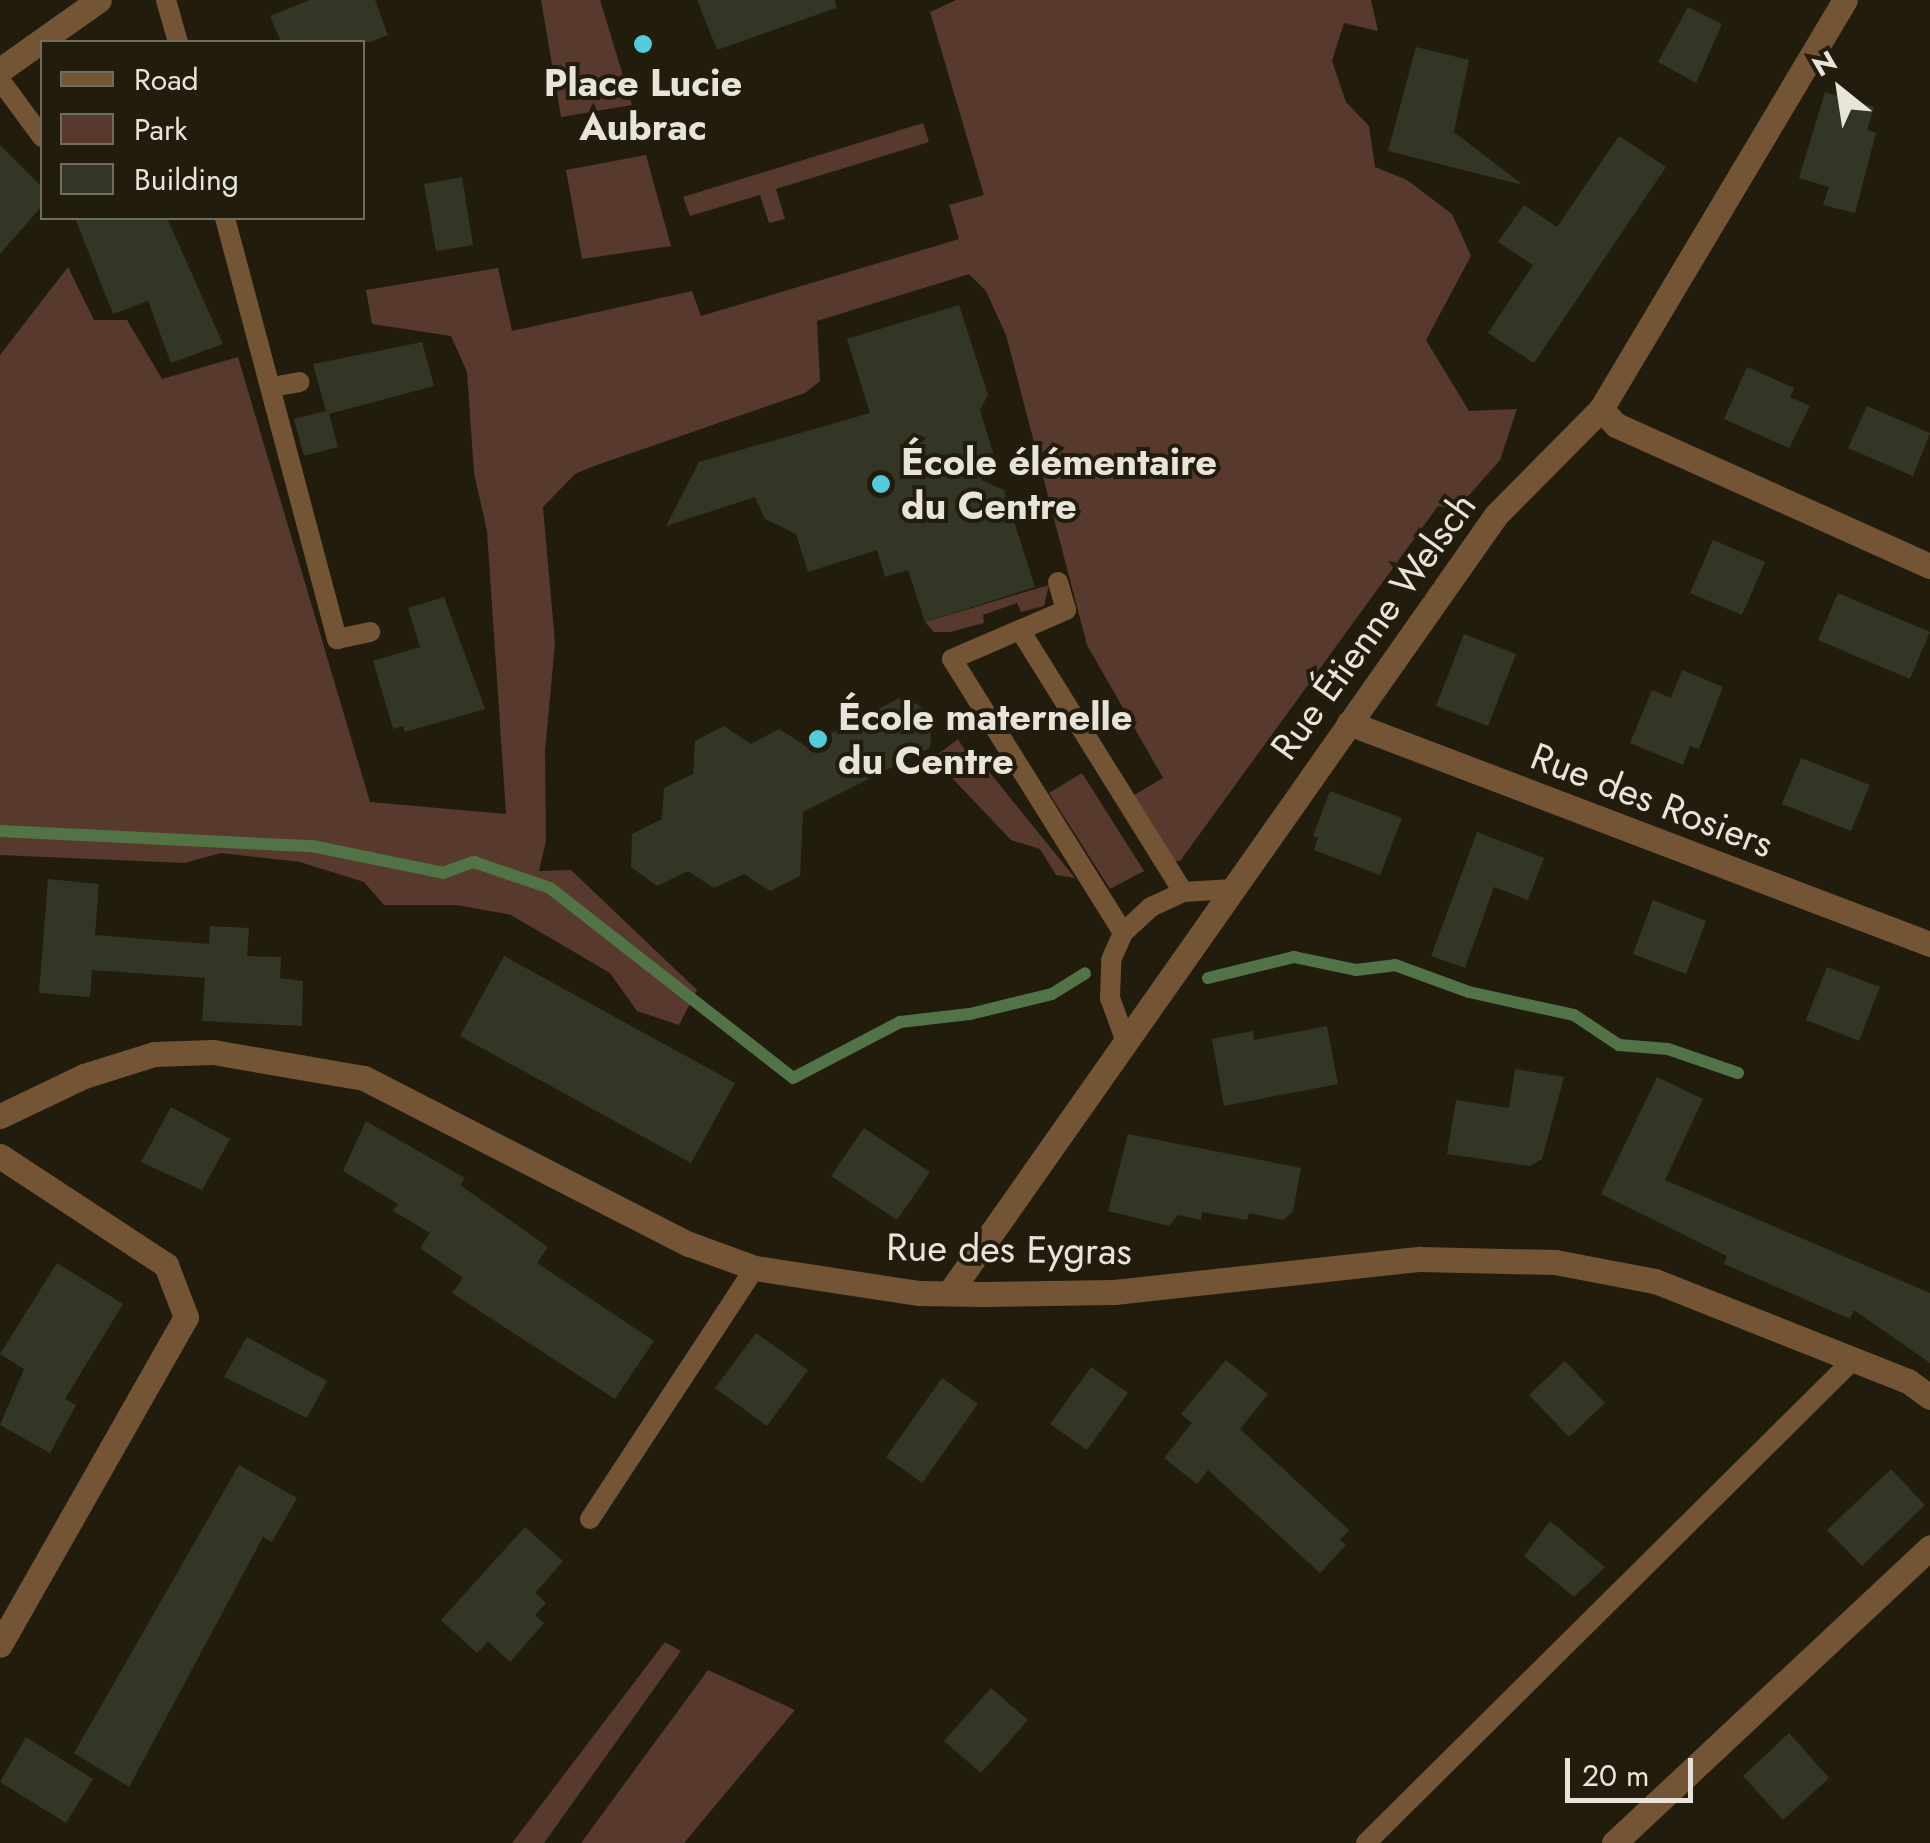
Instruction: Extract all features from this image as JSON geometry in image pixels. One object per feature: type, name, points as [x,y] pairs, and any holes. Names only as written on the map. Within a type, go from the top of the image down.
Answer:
[{"type":"street","points":[[42,40],[98,0]]},
{"type":"street","name":"Rue Étienne Welsch","points":[[950,1292],[1496,514],[1601,409],[1845,0]]},
{"type":"street","points":[[0,70],[40,41]]},
{"type":"street","points":[[1601,409],[1616,425],[1930,566]]},
{"type":"street","name":"Rue des Rosiers","points":[[1350,722],[1930,944]]},
{"type":"street","name":"Rue des Eygras","points":[[0,1116],[84,1076],[154,1054],[213,1052],[364,1078],[689,1244],[755,1268],[919,1293],[1114,1292],[1420,1258],[1556,1262],[1656,1280],[1908,1381],[1930,1397]]},
{"type":"street","points":[[0,1156],[166,1265],[186,1317],[0,1645]]},
{"type":"street","points":[[1614,1843],[1930,1547]]},
{"type":"lane","points":[[166,0],[177,40]]},
{"type":"lane","points":[[0,80],[40,134]]},
{"type":"lane","points":[[227,220],[337,638],[370,632]]},
{"type":"lane","points":[[272,387],[300,382]]},
{"type":"lane","points":[[1058,582],[1066,610],[952,660],[1123,933]]},
{"type":"lane","points":[[1020,630],[1183,892]]},
{"type":"lane","points":[[1126,1042],[1110,998],[1111,960],[1123,933],[1150,907],[1183,892],[1233,889]]},
{"type":"lane","points":[[590,1520],[755,1268]]},
{"type":"lane","points":[[1366,1843],[1854,1359]]},
{"type":"green space","points":[[541,0],[600,0],[632,105],[561,117]]},
{"type":"green space","points":[[956,0],[1371,0],[1378,31],[1344,23],[1332,61],[1346,102],[1369,126],[1375,167],[1407,180],[1452,214],[1471,256],[1426,340],[1469,411],[1517,409],[1500,460],[1456,510],[1438,506],[1180,861],[1169,861],[1134,795],[1163,778],[1087,645],[1006,335],[986,291],[969,274],[817,321],[820,381],[805,393],[575,474],[543,507],[555,643],[545,752],[546,841],[539,871],[571,870],[697,990],[679,1025],[637,1011],[610,973],[511,915],[457,905],[384,905],[364,882],[300,862],[221,853],[184,863],[0,855],[0,355],[68,267],[94,320],[127,320],[162,379],[238,357],[370,802],[506,814],[487,531],[474,473],[467,372],[451,336],[372,324],[366,290],[498,268],[512,331],[692,291],[701,316],[959,239],[949,205],[984,195],[930,12]]},
{"type":"green space","points":[[923,123],[929,142],[776,189],[785,219],[769,223],[760,195],[690,216],[683,197]]},
{"type":"green space","points":[[646,155],[671,246],[582,259],[566,170]]},
{"type":"green space","points":[[1049,585],[1044,606],[1021,612],[1017,603],[983,615],[984,623],[950,632],[934,632],[925,622]]},
{"type":"green space","points":[[958,739],[978,772],[986,768],[1075,878],[1056,875],[1040,849],[1011,840],[933,758]]},
{"type":"green space","points":[[1082,773],[1144,871],[1110,889],[1049,793]]},
{"type":"green space","points":[[665,1642],[681,1651],[544,1843],[512,1843]]},
{"type":"green space","points":[[708,1670],[795,1710],[684,1843],[581,1843]]},
{"type":"building","points":[[310,0],[375,0],[388,35],[370,42],[280,40],[270,16]]},
{"type":"building","points":[[697,0],[835,0],[836,8],[717,50]]},
{"type":"building","points":[[1688,7],[1722,24],[1696,83],[1658,62]]},
{"type":"building","points":[[1416,47],[1469,60],[1454,132],[1523,185],[1388,151]]},
{"type":"building","points":[[1825,92],[1874,107],[1867,130],[1876,133],[1855,213],[1823,205],[1829,187],[1799,178]]},
{"type":"building","points":[[1619,136],[1666,167],[1534,363],[1488,333],[1533,265],[1498,242],[1524,205],[1557,227]]},
{"type":"building","points":[[0,145],[40,185],[40,208],[0,254]]},
{"type":"building","points":[[462,177],[473,245],[436,251],[424,184]]},
{"type":"building","points":[[76,220],[168,220],[223,344],[171,363],[148,301],[113,314]]},
{"type":"building","points":[[959,305],[988,395],[980,410],[994,456],[981,480],[1004,490],[1035,587],[925,622],[908,570],[885,577],[877,550],[808,572],[796,534],[765,519],[755,497],[666,526],[699,462],[870,413],[847,339]]},
{"type":"building","points":[[422,342],[434,386],[329,414],[338,447],[304,456],[294,419],[326,411],[313,364]]},
{"type":"building","points":[[1747,367],[1794,388],[1790,397],[1810,406],[1789,448],[1724,419]]},
{"type":"building","points":[[1867,406],[1930,433],[1913,476],[1848,448]]},
{"type":"building","points":[[1713,540],[1765,562],[1742,615],[1690,593]]},
{"type":"building","points":[[1838,593],[1930,632],[1910,679],[1818,640]]},
{"type":"building","points":[[444,597],[485,709],[405,732],[403,726],[393,729],[373,661],[420,647],[408,608]]},
{"type":"building","points":[[1464,634],[1516,654],[1488,726],[1436,706]]},
{"type":"building","points":[[1682,670],[1723,687],[1699,749],[1690,746],[1683,765],[1630,743],[1652,690],[1671,698]]},
{"type":"building","points":[[904,696],[932,714],[930,748],[803,812],[800,876],[770,891],[744,874],[714,888],[688,871],[657,886],[631,867],[632,834],[662,819],[664,788],[693,774],[695,741],[724,726],[751,744],[779,729],[806,746]]},
{"type":"building","points":[[1801,758],[1870,785],[1851,831],[1782,804]]},
{"type":"building","points":[[1330,791],[1402,818],[1380,875],[1314,850],[1318,838],[1313,836]]},
{"type":"building","points":[[1477,832],[1544,858],[1528,900],[1494,887],[1465,968],[1431,956]]},
{"type":"building","points":[[48,879],[99,884],[95,935],[209,944],[210,926],[249,928],[247,956],[281,957],[280,978],[303,981],[302,1026],[202,1021],[205,978],[92,970],[90,997],[39,993]]},
{"type":"building","points":[[1653,900],[1706,921],[1686,974],[1633,954]]},
{"type":"building","points":[[504,956],[735,1083],[691,1163],[460,1036]]},
{"type":"building","points":[[1827,967],[1880,987],[1859,1041],[1806,1020]]},
{"type":"building","points":[[1327,1026],[1338,1084],[1224,1106],[1212,1039],[1253,1031],[1254,1040]]},
{"type":"building","points":[[1515,1069],[1564,1077],[1542,1159],[1530,1166],[1447,1154],[1456,1100],[1509,1108]]},
{"type":"building","points":[[1657,1077],[1703,1099],[1665,1180],[1930,1293],[1930,1363],[1854,1310],[1850,1319],[1724,1264],[1727,1256],[1601,1194]]},
{"type":"building","points":[[171,1107],[230,1139],[202,1190],[141,1162]]},
{"type":"building","points":[[366,1121],[465,1178],[460,1185],[548,1247],[537,1263],[654,1341],[615,1399],[452,1293],[463,1278],[420,1248],[430,1233],[393,1211],[398,1204],[343,1171]]},
{"type":"building","points":[[864,1128],[930,1172],[897,1220],[831,1176]]},
{"type":"building","points":[[1128,1134],[1301,1168],[1293,1211],[1283,1220],[1249,1213],[1247,1220],[1202,1212],[1201,1220],[1178,1215],[1169,1226],[1108,1211]]},
{"type":"building","points":[[57,1263],[123,1304],[65,1399],[76,1405],[50,1453],[0,1425],[24,1369],[0,1354]]},
{"type":"building","points":[[756,1333],[808,1370],[767,1426],[715,1388]]},
{"type":"building","points":[[247,1337],[327,1381],[307,1418],[224,1377]]},
{"type":"building","points":[[1226,1360],[1268,1394],[1240,1429],[1349,1530],[1340,1540],[1346,1545],[1320,1573],[1208,1470],[1197,1484],[1164,1458],[1192,1423],[1181,1414]]},
{"type":"building","points":[[1565,1361],[1605,1403],[1569,1437],[1529,1395]]},
{"type":"building","points":[[1091,1367],[1128,1393],[1087,1450],[1050,1424]]},
{"type":"building","points":[[942,1378],[978,1404],[922,1483],[886,1457]]},
{"type":"building","points":[[239,1465],[297,1498],[272,1542],[263,1537],[129,1787],[74,1753]]},
{"type":"building","points":[[1891,1469],[1925,1505],[1862,1566],[1827,1530]]},
{"type":"building","points":[[1550,1521],[1605,1567],[1574,1597],[1524,1556]]},
{"type":"building","points":[[525,1527],[563,1561],[535,1593],[546,1603],[535,1615],[544,1623],[510,1662],[488,1642],[477,1653],[441,1620]]},
{"type":"building","points":[[991,1688],[1028,1720],[981,1773],[944,1741]]},
{"type":"building","points":[[1789,1733],[1829,1778],[1783,1820],[1743,1776]]},
{"type":"building","points":[[26,1737],[93,1779],[66,1823],[0,1782]]},
{"type":"waterway","points":[[0,831],[312,846],[443,873],[474,862],[550,888],[793,1078],[900,1022],[970,1014],[1052,994],[1085,973]]},
{"type":"waterway","points":[[1208,978],[1294,957],[1356,970],[1395,965],[1469,992],[1574,1015],[1619,1045],[1668,1049],[1738,1073]]},
{"type":"place","name":"Place Lucie Aubrac","points":[[643,44]]},
{"type":"place","name":"École élémentaire du Centre","points":[[881,484]]},
{"type":"place","name":"École maternelle du Centre","points":[[818,739]]}]
